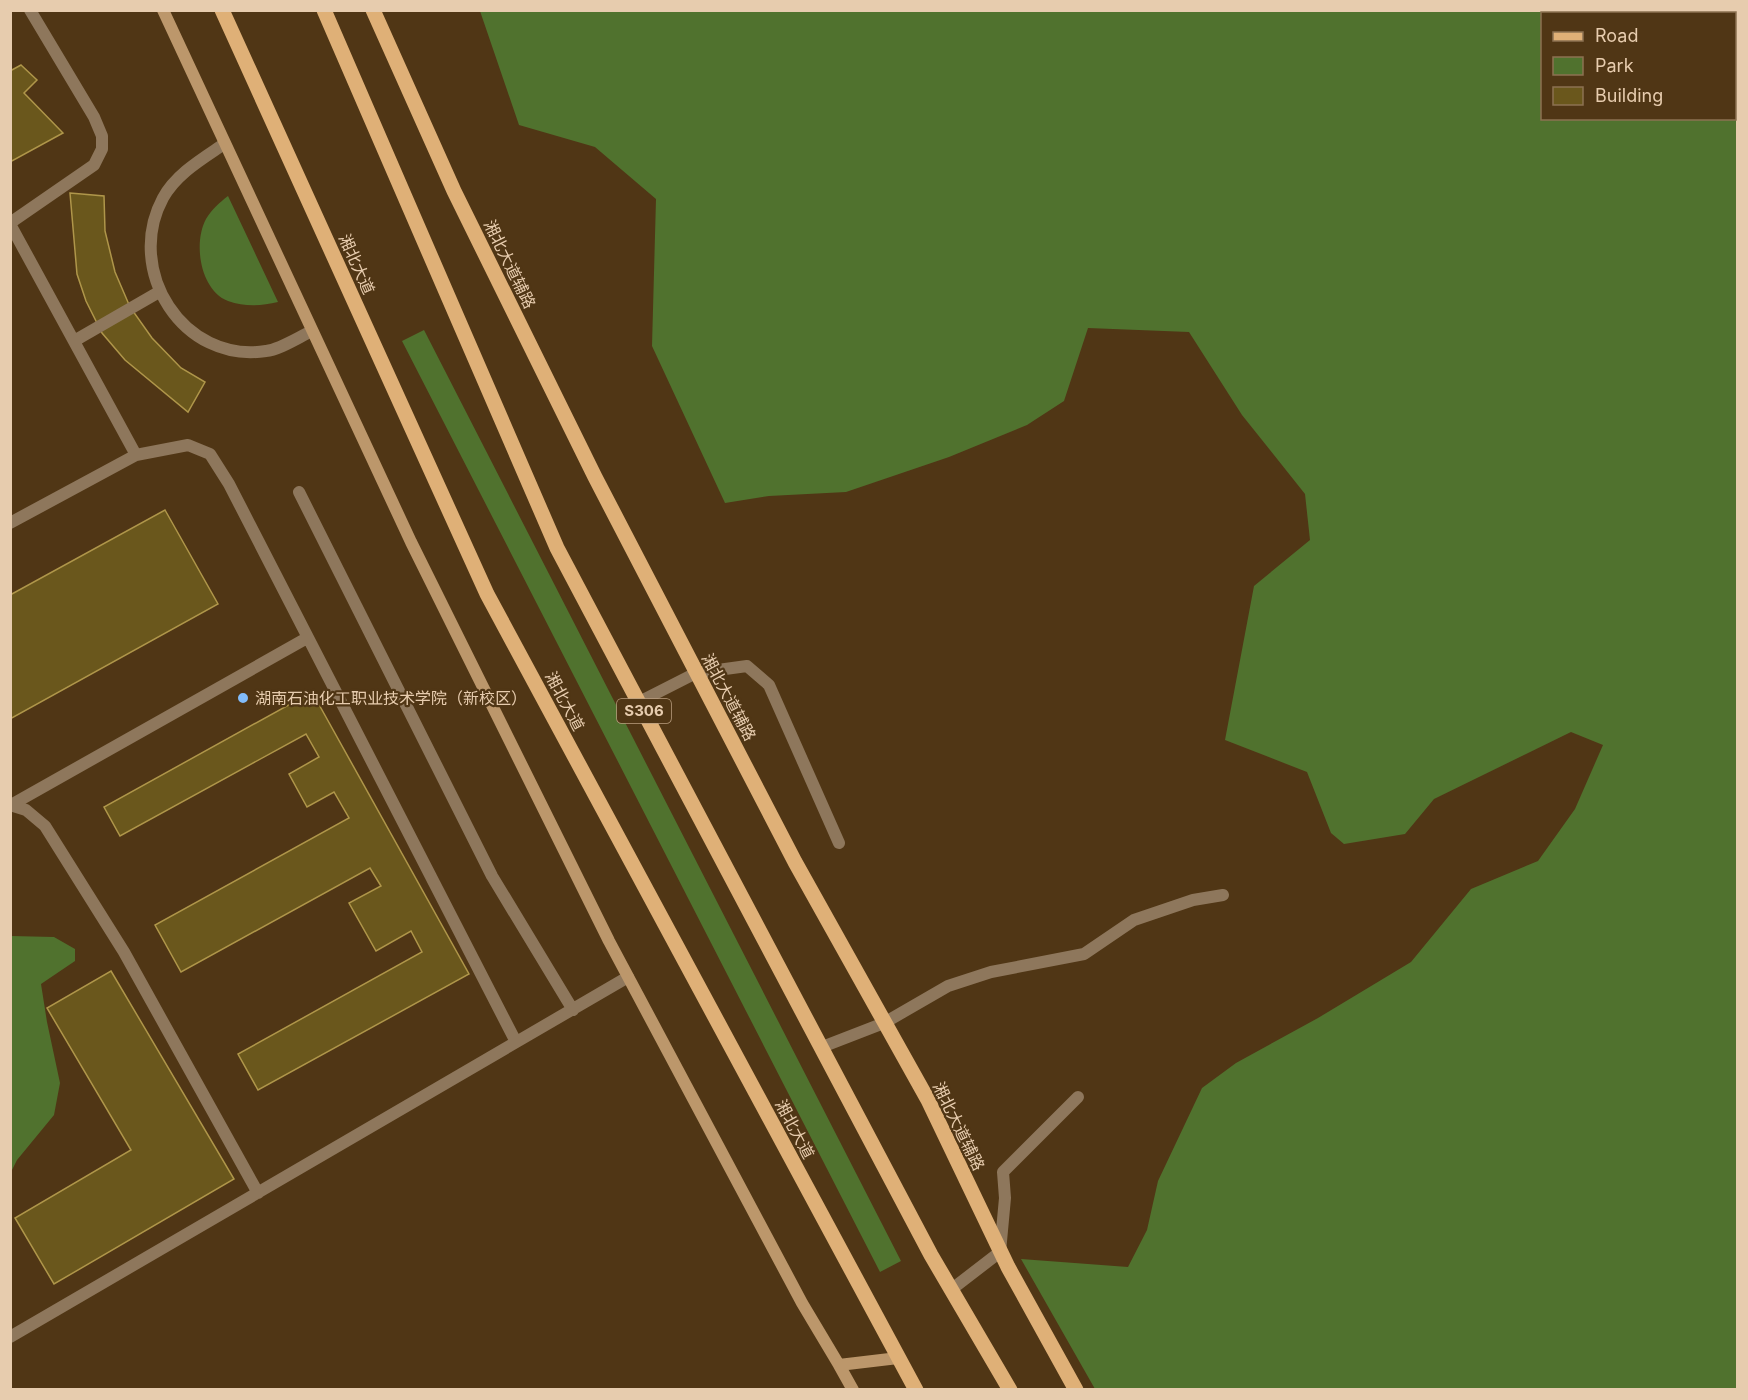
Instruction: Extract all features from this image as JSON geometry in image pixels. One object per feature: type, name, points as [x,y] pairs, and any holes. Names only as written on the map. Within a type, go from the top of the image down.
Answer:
[{"type":"main road","points":[[163,10],[411,542],[628,977],[802,1303],[853,1389]]},
{"type":"main road","name":"湘北大道","points":[[222,10],[487,594],[916,1389]]},
{"type":"main road","name":"S306","points":[[324,10],[558,548],[932,1255],[1010,1389]]},
{"type":"main road","name":"湘北大道辅路","points":[[373,10],[454,191],[595,477],[795,862],[928,1100],[1000,1252],[1076,1389]]},
{"type":"main road","points":[[839,1365],[898,1358]]},
{"type":"street","points":[[30,10],[94,117],[102,136],[102,149],[94,165],[10,224],[136,455]]},
{"type":"street","points":[[224,144],[184,172],[163,197],[152,228],[150,261],[159,292],[177,320],[203,340],[235,351],[267,351],[312,331]]},
{"type":"street","points":[[74,341],[159,292]]},
{"type":"street","points":[[10,523],[136,455],[188,445],[210,454],[229,484],[516,1042]]},
{"type":"street","points":[[299,492],[492,876],[573,1010]]},
{"type":"street","points":[[11,805],[307,638]]},
{"type":"street","points":[[639,702],[696,673],[747,666],[769,685],[839,843]]},
{"type":"street","points":[[11,805],[27,810],[45,826],[124,952],[258,1193]]},
{"type":"street","points":[[822,1047],[884,1023],[948,986],[991,972],[1084,954],[1134,920],[1193,900],[1223,895]]},
{"type":"street","points":[[10,1337],[628,977]]},
{"type":"street","points":[[952,1289],[1000,1252],[1005,1198],[1003,1172],[1078,1097]]},
{"type":"green space","points":[[480,11],[1737,11],[1737,1389],[1095,1389],[1021,1259],[1128,1267],[1147,1230],[1158,1181],[1202,1088],[1236,1063],[1318,1018],[1411,962],[1471,889],[1538,861],[1575,809],[1603,745],[1571,732],[1434,799],[1405,834],[1344,844],[1331,833],[1307,772],[1225,740],[1254,586],[1310,540],[1305,494],[1242,415],[1189,332],[1088,328],[1064,401],[1027,425],[949,457],[846,492],[769,496],[725,503],[652,346],[656,199],[595,147],[519,125]]},
{"type":"green space","points":[[228,196],[278,302],[253,305],[228,301],[218,295],[205,277],[200,253],[202,229],[211,212]]},
{"type":"green space","points":[[424,330],[901,1261],[880,1272],[402,341]]},
{"type":"green space","points":[[11,936],[54,937],[75,949],[75,961],[41,984],[60,1083],[54,1115],[17,1160],[11,1172]]},
{"type":"building","points":[[21,65],[37,80],[24,93],[63,133],[10,162],[10,71]]},
{"type":"building","points":[[70,193],[104,196],[105,231],[115,272],[130,307],[152,338],[181,368],[205,382],[188,412],[125,360],[102,333],[86,301],[77,274]]},
{"type":"building","points":[[165,510],[218,604],[10,719],[10,595]]},
{"type":"building","points":[[312,692],[469,974],[258,1090],[238,1054],[422,952],[411,931],[376,951],[349,903],[381,886],[370,868],[181,972],[155,925],[349,818],[334,792],[307,807],[289,774],[319,757],[306,734],[120,836],[104,807]]},
{"type":"building","points":[[111,971],[234,1179],[54,1284],[15,1218],[131,1150],[47,1008]]},
{"type":"place","name":"湖南石油化工职业技术学院（新校区）","points":[[243,698]]}]
